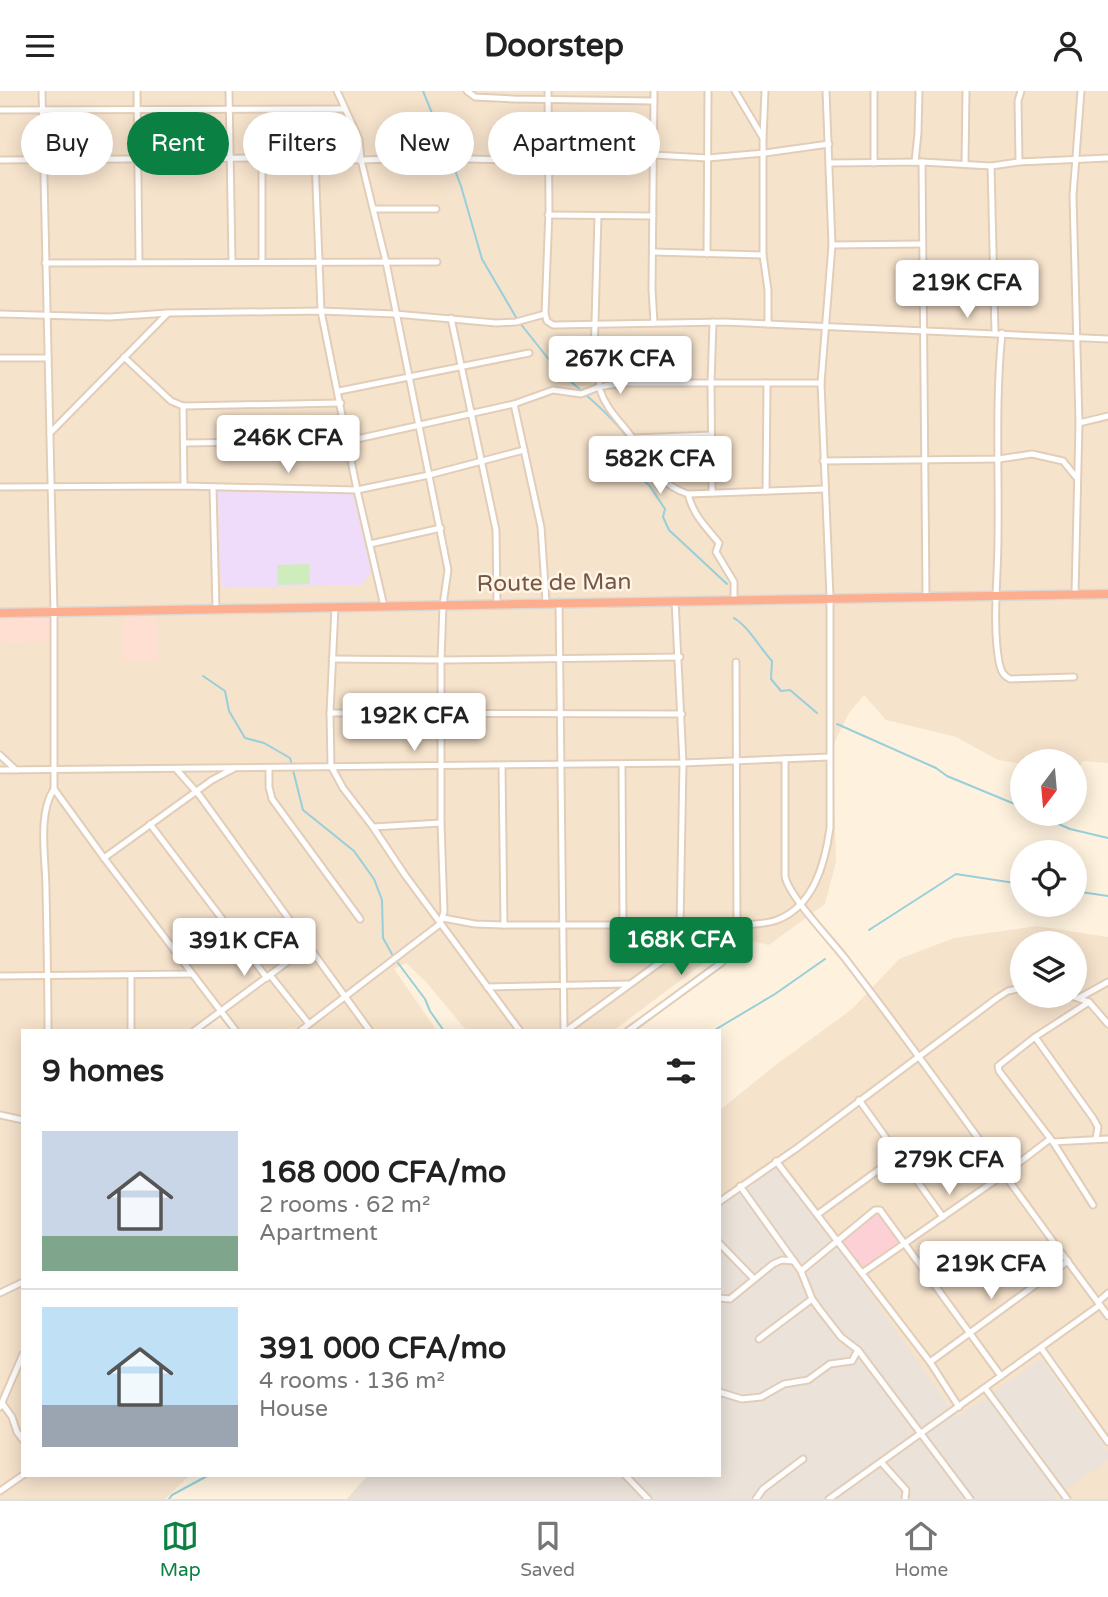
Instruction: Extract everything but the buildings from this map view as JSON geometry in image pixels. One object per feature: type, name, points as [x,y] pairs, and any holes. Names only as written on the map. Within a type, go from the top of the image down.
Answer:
[{"type":"highway","name":"Route de Man","points":[[0,613],[1108,594]]},
{"type":"street","points":[[41,110],[42,91]]},
{"type":"street","points":[[137,91],[137,111]]},
{"type":"street","points":[[229,91],[229,110]]},
{"type":"street","points":[[337,91],[346,112]]},
{"type":"street","points":[[467,91],[475,97],[654,101]]},
{"type":"street","points":[[548,91],[548,112]]},
{"type":"street","points":[[654,91],[654,112]]},
{"type":"street","points":[[707,254],[708,91]]},
{"type":"street","points":[[735,91],[763,138]]},
{"type":"street","points":[[765,91],[763,255],[768,290],[768,324]]},
{"type":"street","points":[[303,1029],[442,921],[504,925],[740,926],[775,921],[801,904],[813,887],[827,850],[830,828],[830,597],[821,383],[832,246],[826,91]]},
{"type":"street","points":[[874,91],[874,163]]},
{"type":"street","points":[[915,162],[919,91]]},
{"type":"street","points":[[965,164],[966,91]]},
{"type":"street","points":[[1019,162],[1018,101],[1021,91]]},
{"type":"street","points":[[1075,594],[1079,423],[1073,196],[1081,91]]},
{"type":"street","points":[[0,110],[344,109]]},
{"type":"street","points":[[660,155],[708,157],[765,153],[829,144]]},
{"type":"street","points":[[830,163],[922,162],[991,166],[1108,158]]},
{"type":"street","points":[[232,261],[229,159],[243,159]]},
{"type":"street","points":[[442,921],[441,660],[443,604],[449,576],[386,262],[361,160],[488,159]]},
{"type":"street","points":[[0,160],[21,160]]},
{"type":"street","points":[[922,162],[926,596]]},
{"type":"street","points":[[991,166],[995,333]]},
{"type":"street","points":[[42,175],[54,612],[54,789],[47,803],[43,848],[48,1029]]},
{"type":"street","points":[[137,175],[139,262]]},
{"type":"street","points":[[262,175],[262,261]]},
{"type":"street","points":[[315,175],[321,311],[357,490],[384,606]]},
{"type":"street","points":[[549,175],[545,314],[547,321],[553,325],[713,322],[1108,338]]},
{"type":"street","points":[[653,175],[654,323]]},
{"type":"street","points":[[374,209],[436,209]]},
{"type":"street","points":[[548,215],[653,216]]},
{"type":"street","points":[[598,216],[594,357],[611,380],[621,383]]},
{"type":"street","points":[[832,246],[921,244]]},
{"type":"street","points":[[653,252],[763,255]]},
{"type":"street","points":[[45,263],[437,262]]},
{"type":"street","points":[[0,314],[120,317],[168,313],[321,311],[496,323],[516,322],[545,314]]},
{"type":"street","points":[[50,433],[168,313]]},
{"type":"street","points":[[452,319],[496,530],[497,603]]},
{"type":"street","points":[[712,493],[713,322]]},
{"type":"street","points":[[1002,333],[997,381],[997,643],[1000,664],[1006,677],[1073,677]]},
{"type":"street","points":[[339,391],[529,353]]},
{"type":"street","points":[[124,357],[171,401],[183,406],[341,403]]},
{"type":"street","points":[[0,358],[47,358]]},
{"type":"street","points":[[601,368],[598,387],[607,405],[633,438],[645,459],[668,485],[688,494],[824,489]]},
{"type":"street","points":[[184,443],[348,441],[514,404],[556,390],[581,394],[598,387],[621,383],[821,383]]},
{"type":"street","points":[[766,491],[767,383]]},
{"type":"street","points":[[514,404],[541,527],[546,603]]},
{"type":"street","points":[[183,406],[184,486]]},
{"type":"street","points":[[1079,423],[1108,416]]},
{"type":"street","points":[[633,438],[711,435]]},
{"type":"street","points":[[0,487],[184,486],[357,490],[429,475],[524,450]]},
{"type":"street","points":[[823,461],[999,459],[1032,454],[1055,457],[1069,465],[1076,477]]},
{"type":"street","points":[[213,487],[216,609]]},
{"type":"street","points":[[688,494],[699,521],[719,543],[716,552],[734,582],[734,599]]},
{"type":"street","points":[[370,544],[440,528]]},
{"type":"street","points":[[568,1029],[662,961],[670,952],[680,926],[683,763],[676,600]]},
{"type":"street","points":[[559,602],[565,1029]]},
{"type":"street","points":[[335,607],[330,713],[331,766],[343,788],[373,827],[394,861],[442,921],[518,1029]]},
{"type":"street","points":[[332,659],[680,657]]},
{"type":"street","points":[[631,1029],[729,955],[743,940],[740,926],[736,662]]},
{"type":"street","points":[[330,713],[682,714]]},
{"type":"street","points":[[0,755],[16,770]]},
{"type":"street","points":[[0,770],[502,766],[829,758]]},
{"type":"street","points":[[785,759],[785,876],[788,890],[821,927],[919,1055],[1003,1175],[1108,1316]]},
{"type":"street","points":[[622,764],[623,925]]},
{"type":"street","points":[[502,766],[504,925]]},
{"type":"street","points":[[104,858],[212,780],[235,768]]},
{"type":"street","points":[[269,769],[272,799],[360,919]]},
{"type":"street","points":[[177,770],[196,792],[369,1029]]},
{"type":"street","points":[[54,789],[234,1029]]},
{"type":"street","points":[[150,824],[268,976],[309,1024]]},
{"type":"street","points":[[373,827],[441,824]]},
{"type":"street","points":[[197,1029],[309,946]]},
{"type":"street","points":[[0,976],[192,974]]},
{"type":"street","points":[[131,975],[131,1029]]},
{"type":"street","points":[[1087,994],[1108,982]]},
{"type":"street","points":[[487,987],[629,983]]},
{"type":"street","points":[[721,1200],[997,998],[1010,991]]},
{"type":"street","points":[[1093,1205],[1052,1141],[999,1071],[998,1066],[1035,1037],[1089,1002],[1108,1024]]},
{"type":"street","points":[[1035,1037],[1093,1118],[1098,1127],[1096,1139]]},
{"type":"street","points":[[859,1100],[943,1217]]},
{"type":"street","points":[[0,1115],[21,1120]]},
{"type":"street","points":[[862,1273],[1052,1141],[1108,1139]]},
{"type":"street","points":[[818,1214],[899,1155]]},
{"type":"street","points":[[776,1161],[930,1362],[959,1407]]},
{"type":"street","points":[[740,1186],[801,1271],[812,1299],[841,1337],[858,1350],[970,1499]]},
{"type":"street","points":[[801,1271],[877,1210],[1001,1376]]},
{"type":"street","points":[[721,1245],[754,1279]]},
{"type":"street","points":[[721,1298],[730,1299],[777,1261],[794,1261]]},
{"type":"street","points":[[930,1362],[1068,1261]]},
{"type":"street","points":[[0,1293],[21,1283]]},
{"type":"street","points":[[829,1499],[1041,1348],[1108,1293]]},
{"type":"street","points":[[759,1339],[812,1299]]},
{"type":"street","points":[[1041,1348],[1108,1442]]},
{"type":"street","points":[[721,1393],[742,1399],[761,1397],[784,1384],[808,1380],[830,1364],[852,1361],[858,1350]]},
{"type":"street","points":[[21,1359],[1,1405],[12,1417],[21,1437]]},
{"type":"street","points":[[985,1388],[1067,1499]]},
{"type":"street","points":[[756,1499],[763,1489],[803,1459]]},
{"type":"street","points":[[881,1462],[906,1490],[905,1499]]},
{"type":"street","points":[[0,1491],[21,1476]]},
{"type":"street","points":[[627,1477],[648,1499]]},
{"type":"shaded area","points":[[0,91],[1108,91],[1108,763],[1087,761],[1087,749],[1010,749],[1010,762],[998,760],[956,737],[886,720],[864,695],[849,713],[833,745],[836,862],[825,904],[769,945],[737,938],[616,1029],[465,1029],[426,982],[406,963],[394,969],[436,1029],[369,1029],[345,997],[309,1024],[271,977],[198,1029],[21,1029],[21,1473],[0,1489]]},
{"type":"shaded area","points":[[218,492],[353,493],[371,572],[362,585],[221,588]]},
{"type":"shaded area","points":[[49,617],[50,642],[1,643],[0,619]]},
{"type":"shaded area","points":[[123,618],[157,618],[158,661],[124,661]]},
{"type":"shaded area","points":[[1037,926],[1069,931],[1010,931],[1010,1008],[1087,1008],[1087,934],[1108,937],[1108,1499],[347,1499],[366,1477],[721,1477],[721,1109],[852,1009],[899,959],[954,938]]},
{"type":"shaded area","points":[[270,981],[302,1024],[295,1029],[235,1029],[223,1014]]},
{"type":"shaded area","points":[[345,1003],[364,1029],[309,1029]]},
{"type":"shaded area","points":[[777,1161],[957,1417],[1041,1358],[1108,1451],[1108,1461],[1052,1499],[347,1499],[366,1477],[721,1477],[721,1202]]},
{"type":"shaded area","points":[[878,1209],[901,1244],[860,1269],[838,1240]]},
{"type":"shaded area","points":[[25,1477],[188,1477],[165,1499],[0,1499],[0,1495]]},
{"type":"green space","points":[[309,564],[310,584],[278,585],[277,565]]},
{"type":"waterway","points":[[423,91],[432,112]]},
{"type":"waterway","points":[[457,175],[482,259],[517,319]]},
{"type":"waterway","points":[[520,323],[558,371],[582,391]]},
{"type":"waterway","points":[[586,395],[617,425],[637,452],[638,477],[649,485],[665,509],[663,517],[669,530],[727,584]]},
{"type":"waterway","points":[[734,618],[772,661],[771,679],[781,691],[790,690],[817,713]]},
{"type":"waterway","points":[[203,676],[225,691],[229,711],[245,738],[264,743],[290,758],[292,765]]},
{"type":"waterway","points":[[837,724],[936,768],[947,776],[1010,802]]},
{"type":"waterway","points":[[293,770],[303,810],[354,851],[374,879],[382,900],[383,938],[393,956]]},
{"type":"waterway","points":[[1063,826],[1108,838]]},
{"type":"waterway","points":[[869,930],[956,874],[1010,882]]},
{"type":"waterway","points":[[1087,893],[1108,896]]},
{"type":"waterway","points":[[716,1029],[775,994],[825,959]]},
{"type":"waterway","points":[[398,963],[425,999],[443,1029]]},
{"type":"waterway","points":[[169,1499],[205,1477]]}]
